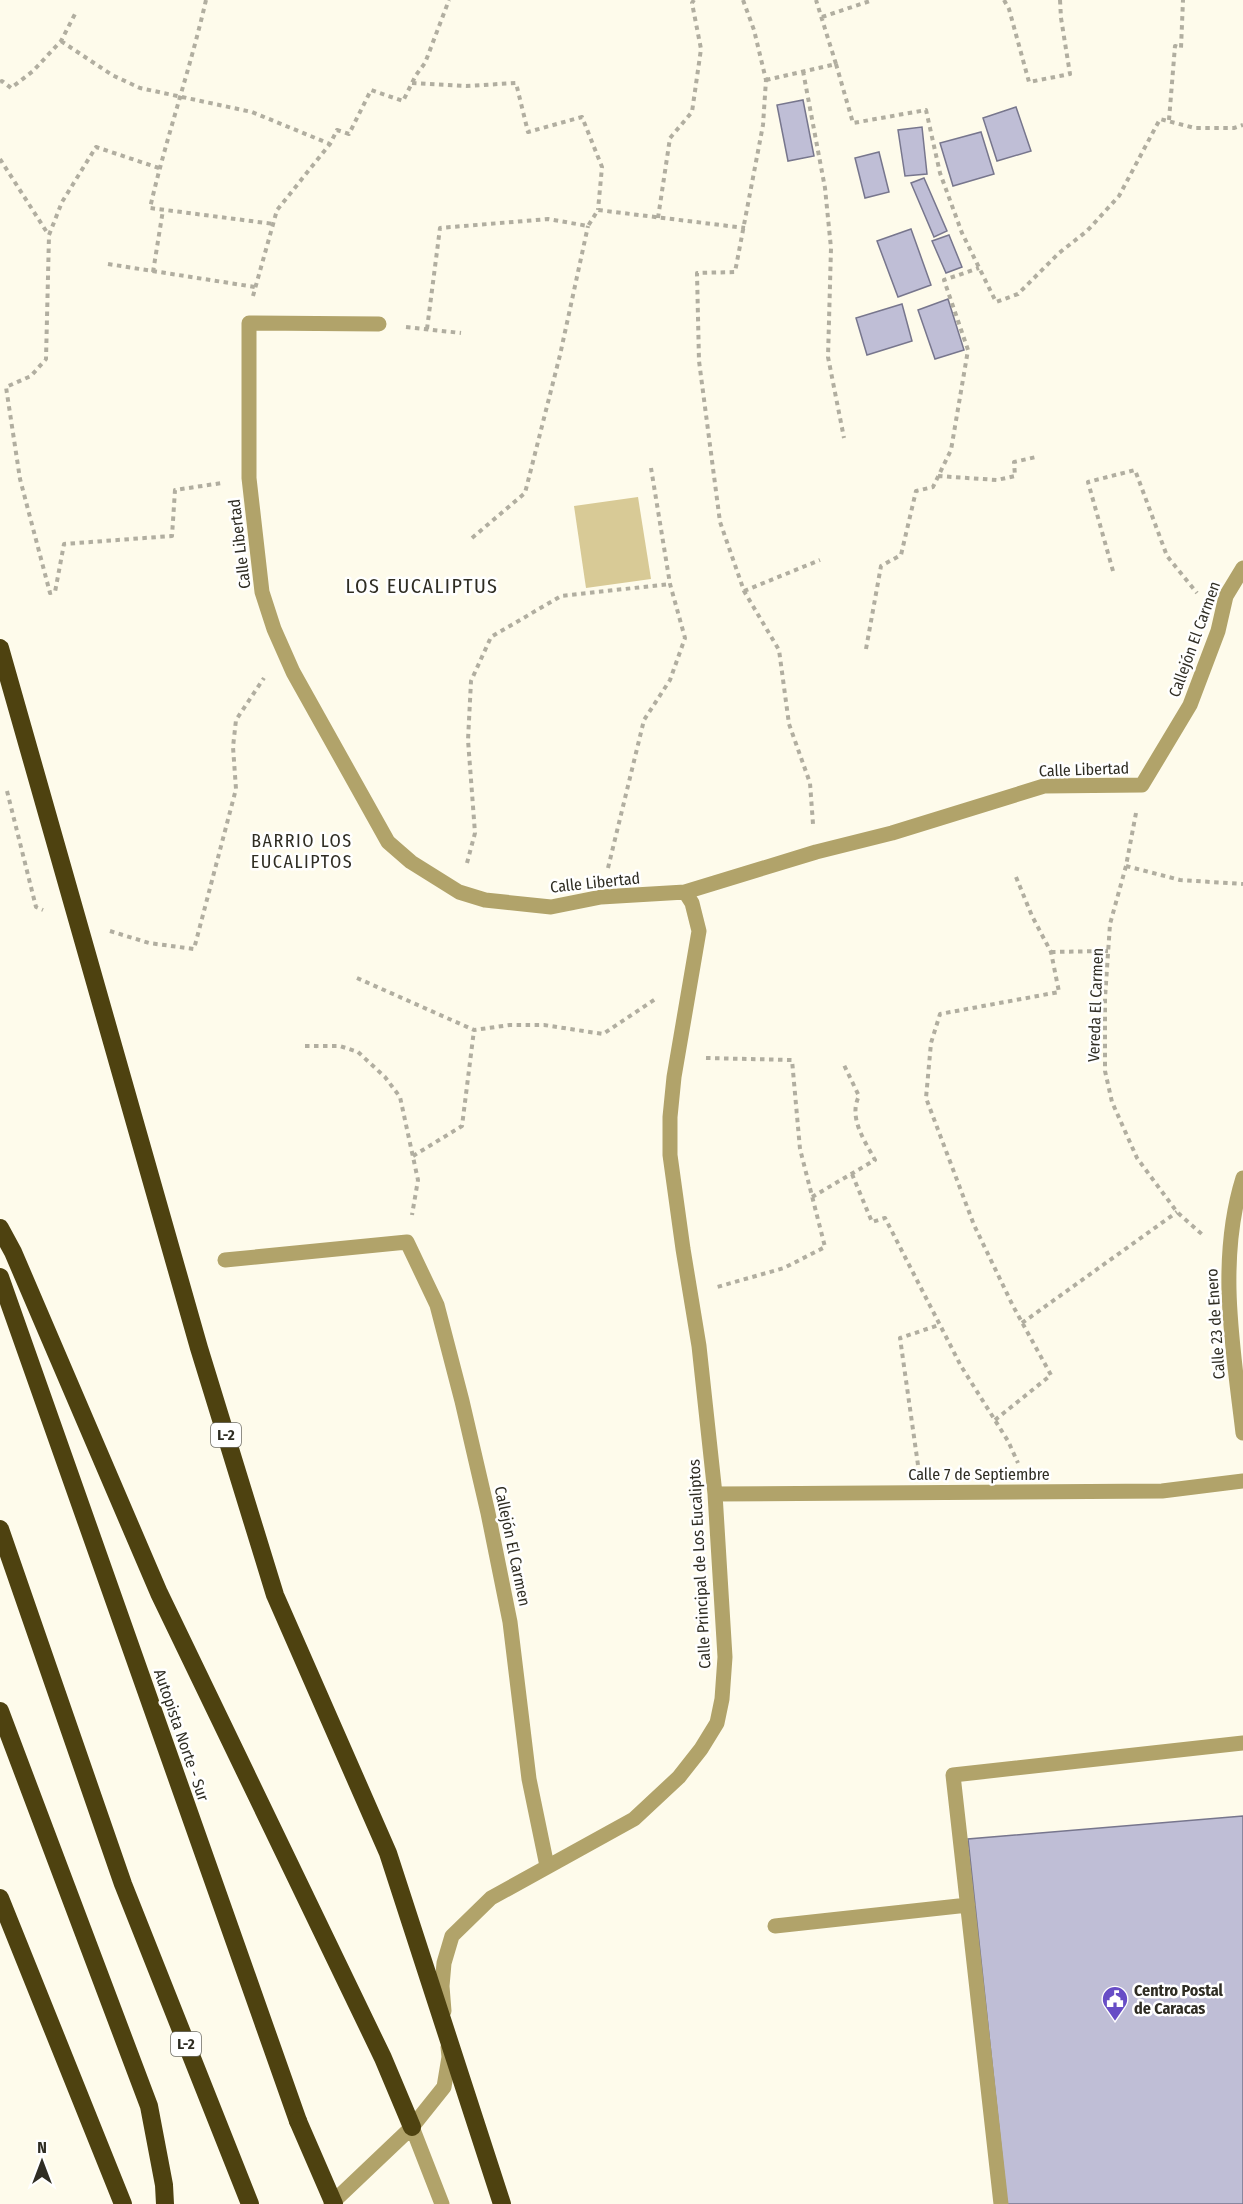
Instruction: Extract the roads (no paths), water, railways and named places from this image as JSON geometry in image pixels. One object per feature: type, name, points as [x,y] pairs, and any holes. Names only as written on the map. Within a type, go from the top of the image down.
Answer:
[{"type":"highway","name":"L-2","points":[[0,648],[199,1348],[275,1595],[388,1853],[502,2204]]},
{"type":"highway","points":[[0,1228],[13,1252],[159,1593],[383,2058],[412,2127]]},
{"type":"highway","name":"Autopista Norte - Sur","points":[[0,1277],[298,2121],[332,2204]]},
{"type":"highway","name":"L-2","points":[[0,1529],[123,1884],[250,2204]]},
{"type":"highway","points":[[0,1711],[149,2106],[164,2185],[165,2204]]},
{"type":"highway","points":[[0,1898],[123,2204]]},
{"type":"street","name":"Calle Libertad","points":[[379,324],[249,323],[249,478],[262,592],[273,629],[293,672],[388,842],[411,862],[459,892],[484,900],[551,907],[602,897],[685,892],[1044,786],[1142,785]]},
{"type":"street","name":"Callejón El Carmen","points":[[1142,785],[1190,705],[1220,621],[1226,596],[1243,568]]},
{"type":"street","name":"Calle Principal de Los Eucaliptos","points":[[332,2204],[412,2127],[444,2087],[449,2057],[442,1986],[444,1963],[452,1936],[491,1898],[634,1819],[679,1777],[701,1749],[717,1723],[722,1699],[725,1657],[715,1494],[699,1346],[670,1155],[670,1117],[677,1057],[699,931],[692,903],[685,892]]},
{"type":"street","name":"Calle 23 de Enero","points":[[1243,1178],[1233,1215],[1229,1258],[1230,1328],[1243,1433]]},
{"type":"street","name":"Callejón El Carmen","points":[[225,1260],[407,1242],[436,1305],[462,1401],[488,1513],[510,1622],[529,1779],[547,1866]]},
{"type":"street","name":"Calle 7 de Septiembre","points":[[715,1494],[1162,1491],[1243,1481]]},
{"type":"street","points":[[1001,2204],[953,1775],[1243,1743]]},
{"type":"street","points":[[776,1926],[968,1905]]},
{"type":"street","points":[[412,2127],[442,2204]]},
{"type":"place","name":"Centro Postal de Caracas","points":[[1115,2022]]},
{"type":"district","name":"LOS EUCALIPTUS","points":[[422,586]]},
{"type":"district","name":"BARRIO LOS EUCALIPTOS","points":[[302,851]]}]
